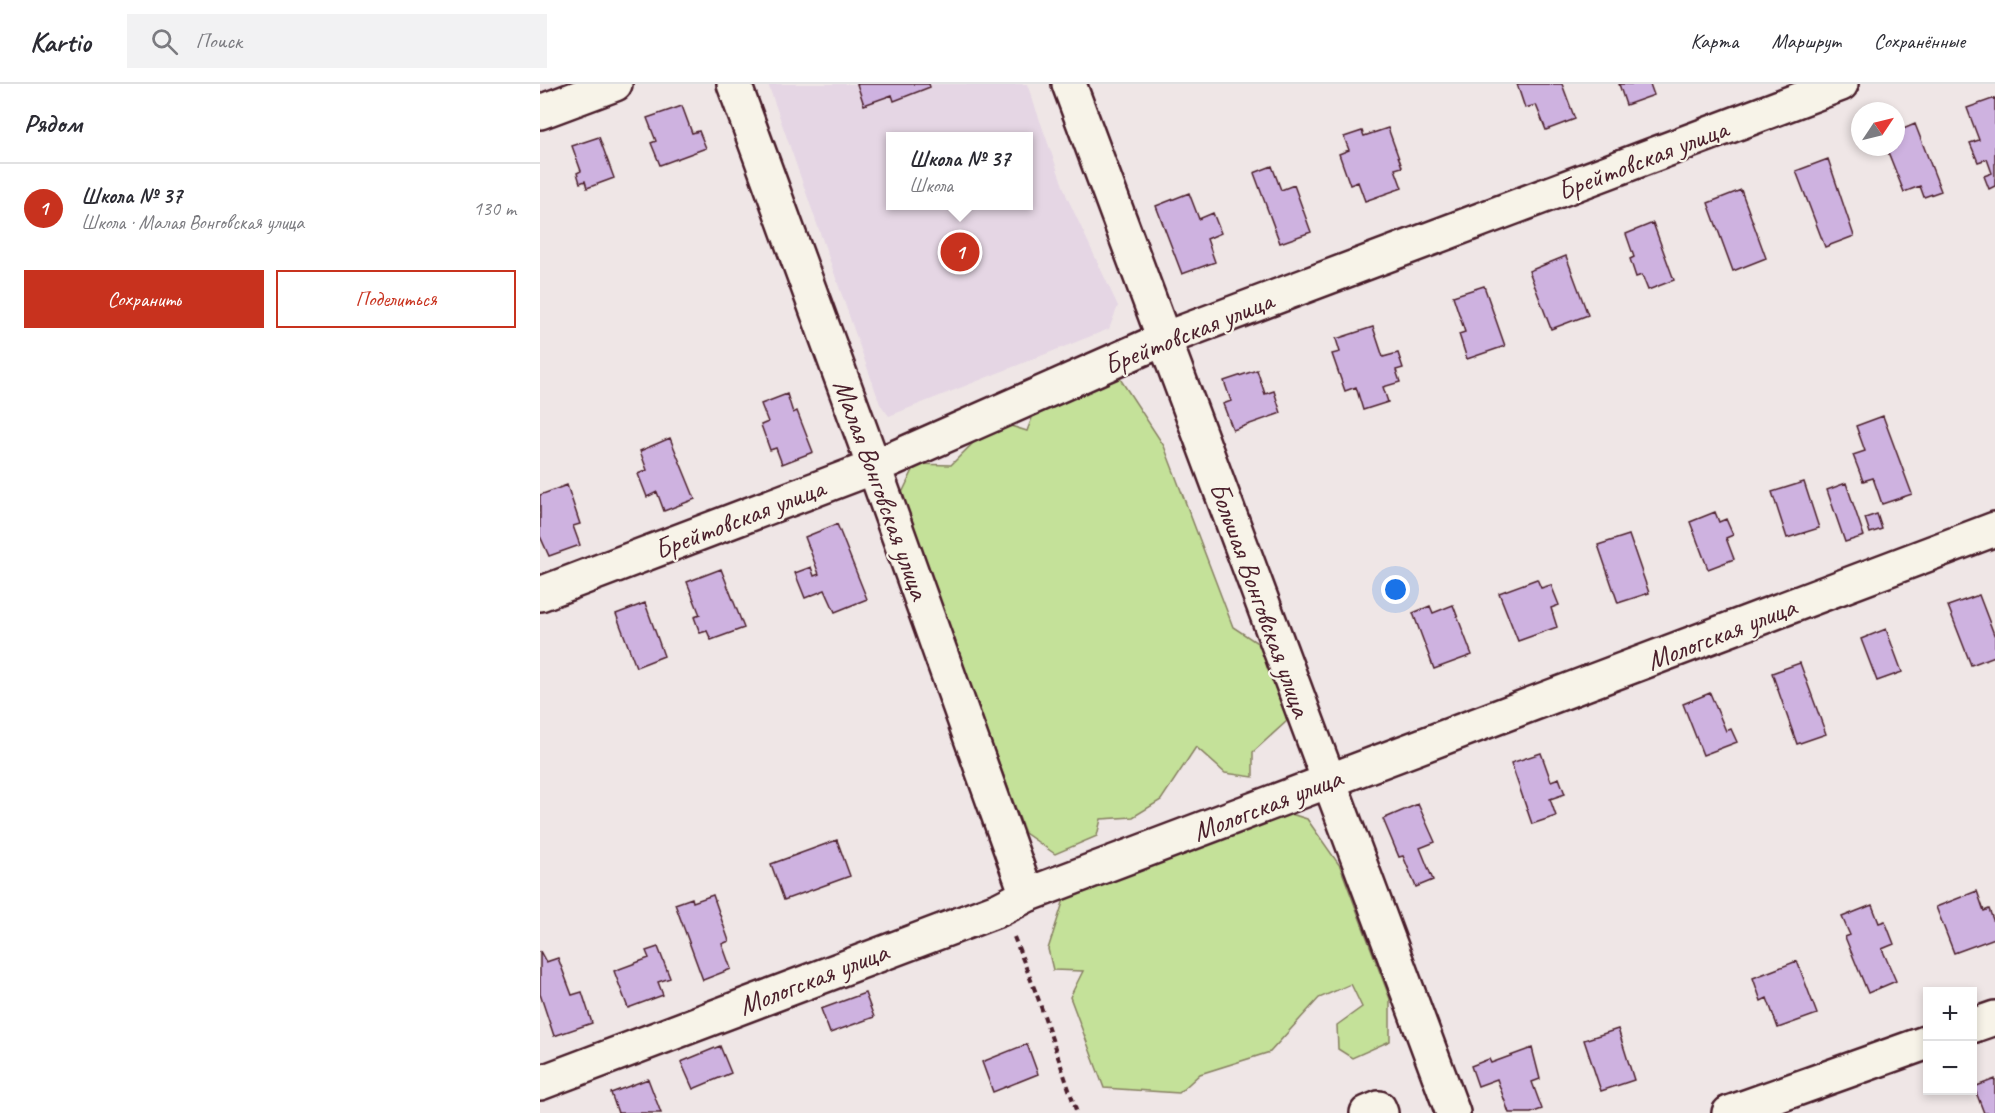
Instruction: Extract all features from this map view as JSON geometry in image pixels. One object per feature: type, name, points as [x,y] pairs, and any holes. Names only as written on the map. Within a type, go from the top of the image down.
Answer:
[{"type":"street","points":[[540,112],[615,84]]},
{"type":"street","name":"Малая Вонговская улица","points":[[734,84],[874,467],[1014,902]]},
{"type":"street","name":"Большая Вонговская улица","points":[[1069,84],[1454,1113]]},
{"type":"street","name":"Брейтовская улица","points":[[540,594],[874,467],[1164,339],[1841,84]]},
{"type":"street","name":"Мологская улица","points":[[540,1083],[1995,529]]},
{"type":"street","points":[[1977,1024],[1995,1018]]},
{"type":"street","points":[[1730,1113],[1923,1044]]},
{"type":"street","points":[[1367,1113],[1379,1108],[1381,1113]]},
{"type":"path","points":[[1014,902],[1038,998],[1077,1113]]},
{"type":"shaded area","points":[[768,84],[1027,84],[1067,197],[1118,306],[1109,329],[889,416],[880,404]]},
{"type":"green space","points":[[1113,368],[1164,446],[1233,627],[1265,648],[1280,683],[1287,721],[1253,752],[1253,777],[1225,773],[1196,747],[1161,800],[1133,817],[1101,819],[1097,836],[1055,854],[1025,833],[900,497],[916,464],[951,465],[995,421],[1027,431],[1038,402]]},
{"type":"green space","points":[[1272,808],[1307,819],[1340,866],[1390,999],[1390,1041],[1352,1058],[1338,1049],[1337,1025],[1362,1007],[1351,984],[1319,998],[1270,1052],[1200,1074],[1179,1093],[1104,1088],[1070,997],[1083,971],[1053,970],[1048,949],[1067,890]]},
{"type":"building","points":[[857,84],[929,84],[930,87],[894,101],[892,95],[864,105]]},
{"type":"building","points":[[1517,84],[1562,84],[1575,119],[1546,130],[1536,105],[1525,108]]},
{"type":"building","points":[[1619,84],[1650,84],[1654,95],[1626,105]]},
{"type":"building","points":[[1995,98],[1995,186],[1989,189],[1984,176],[1992,173],[1987,159],[1978,162],[1970,143],[1979,140],[1967,108]]},
{"type":"building","points":[[682,106],[692,133],[699,131],[706,148],[660,165],[651,143],[656,141],[647,118]]},
{"type":"building","points":[[1915,124],[1941,191],[1924,197],[1920,186],[1904,192],[1890,156],[1905,156],[1905,128]]},
{"type":"building","points":[[1388,128],[1402,167],[1395,169],[1402,188],[1365,201],[1358,182],[1350,185],[1339,154],[1349,150],[1344,137],[1362,131],[1364,136]]},
{"type":"building","points":[[599,137],[614,178],[587,188],[585,181],[580,183],[577,173],[581,171],[572,146]]},
{"type":"building","points":[[1828,159],[1854,236],[1825,247],[1796,171]]},
{"type":"building","points":[[1272,166],[1281,190],[1294,185],[1311,232],[1280,243],[1254,173]]},
{"type":"building","points":[[1741,190],[1766,258],[1733,271],[1708,203]]},
{"type":"building","points":[[1189,193],[1199,219],[1213,213],[1221,233],[1207,239],[1215,262],[1182,274],[1156,206]]},
{"type":"building","points":[[1653,223],[1674,280],[1648,290],[1642,275],[1636,277],[1630,259],[1634,257],[1626,234]]},
{"type":"building","points":[[1566,256],[1588,315],[1551,329],[1529,271]]},
{"type":"building","points":[[1484,286],[1505,346],[1467,359],[1459,334],[1465,332],[1453,296]]},
{"type":"building","points":[[1373,327],[1383,357],[1398,353],[1403,368],[1396,370],[1400,382],[1383,387],[1388,402],[1363,410],[1356,387],[1345,391],[1332,354],[1340,352],[1336,339]]},
{"type":"building","points":[[1257,370],[1265,394],[1274,391],[1281,413],[1233,430],[1223,404],[1231,401],[1224,381]]},
{"type":"building","points":[[787,394],[793,413],[797,411],[813,452],[782,464],[776,448],[770,450],[761,425],[768,422],[761,404]]},
{"type":"building","points":[[1883,416],[1912,494],[1882,504],[1873,478],[1863,481],[1853,455],[1865,451],[1856,426]]},
{"type":"building","points":[[670,438],[695,499],[664,511],[657,492],[647,497],[638,474],[647,470],[640,451]]},
{"type":"building","points":[[1804,482],[1819,528],[1787,538],[1772,492]]},
{"type":"building","points":[[1846,483],[1864,536],[1845,542],[1827,490]]},
{"type":"building","points":[[567,485],[580,524],[573,526],[580,545],[549,556],[540,536],[540,495]]},
{"type":"building","points":[[1715,512],[1719,522],[1726,519],[1733,535],[1726,538],[1734,559],[1708,569],[1690,522]]},
{"type":"building","points":[[1877,514],[1882,529],[1870,533],[1865,518]]},
{"type":"building","points":[[837,524],[867,599],[835,612],[825,590],[805,598],[795,573],[811,567],[814,576],[819,574],[805,537]]},
{"type":"building","points":[[1629,535],[1649,593],[1618,603],[1598,545]]},
{"type":"building","points":[[721,569],[744,628],[711,640],[707,631],[700,633],[694,617],[700,615],[687,582]]},
{"type":"building","points":[[1537,579],[1541,588],[1551,585],[1559,605],[1551,608],[1557,627],[1518,641],[1499,593]]},
{"type":"building","points":[[1979,595],[1995,637],[1995,656],[1971,665],[1948,606]]},
{"type":"building","points":[[645,603],[664,656],[636,667],[616,614]]},
{"type":"building","points":[[1453,605],[1472,655],[1434,669],[1413,613],[1430,606],[1433,613]]},
{"type":"building","points":[[1886,629],[1902,672],[1877,681],[1861,639]]},
{"type":"building","points":[[1800,663],[1826,734],[1797,744],[1772,673]]},
{"type":"building","points":[[1710,693],[1726,731],[1731,729],[1737,742],[1703,755],[1683,704]]},
{"type":"building","points":[[1541,753],[1551,781],[1559,778],[1565,794],[1550,799],[1556,816],[1532,824],[1511,763]]},
{"type":"building","points":[[1418,804],[1435,842],[1420,848],[1433,880],[1416,887],[1403,856],[1399,857],[1383,819]]},
{"type":"building","points":[[837,840],[850,876],[784,900],[771,864]]},
{"type":"building","points":[[1977,891],[1984,911],[1989,909],[1995,925],[1995,938],[1954,953],[1936,907]]},
{"type":"building","points":[[713,895],[729,941],[722,944],[731,969],[703,980],[675,904],[692,898],[693,902]]},
{"type":"building","points":[[1872,905],[1879,923],[1885,921],[1894,944],[1882,949],[1896,981],[1868,993],[1845,937],[1850,935],[1842,917]]},
{"type":"building","points":[[658,947],[670,978],[658,982],[663,995],[628,1008],[614,971],[649,958],[646,951]]},
{"type":"building","points":[[540,951],[546,962],[558,958],[572,995],[582,992],[592,1023],[554,1036],[540,994]]},
{"type":"building","points":[[1797,961],[1817,1014],[1778,1028],[1767,998],[1761,1001],[1753,978]]},
{"type":"building","points":[[865,993],[874,1017],[830,1033],[821,1009]]},
{"type":"building","points":[[1618,1029],[1634,1080],[1601,1091],[1584,1040]]},
{"type":"building","points":[[1027,1044],[1038,1074],[993,1092],[982,1062]]},
{"type":"building","points":[[720,1046],[731,1073],[693,1089],[681,1062]]},
{"type":"building","points":[[1532,1048],[1540,1079],[1532,1082],[1542,1109],[1531,1113],[1509,1113],[1497,1079],[1478,1086],[1471,1066],[1489,1059],[1491,1063]]},
{"type":"building","points":[[648,1079],[661,1113],[618,1113],[611,1093]]},
{"type":"building","points":[[1995,1079],[1995,1113],[1984,1113],[1977,1095],[1977,1086]]},
{"type":"place","name":"Школа № 37","points":[[960,252]]}]
